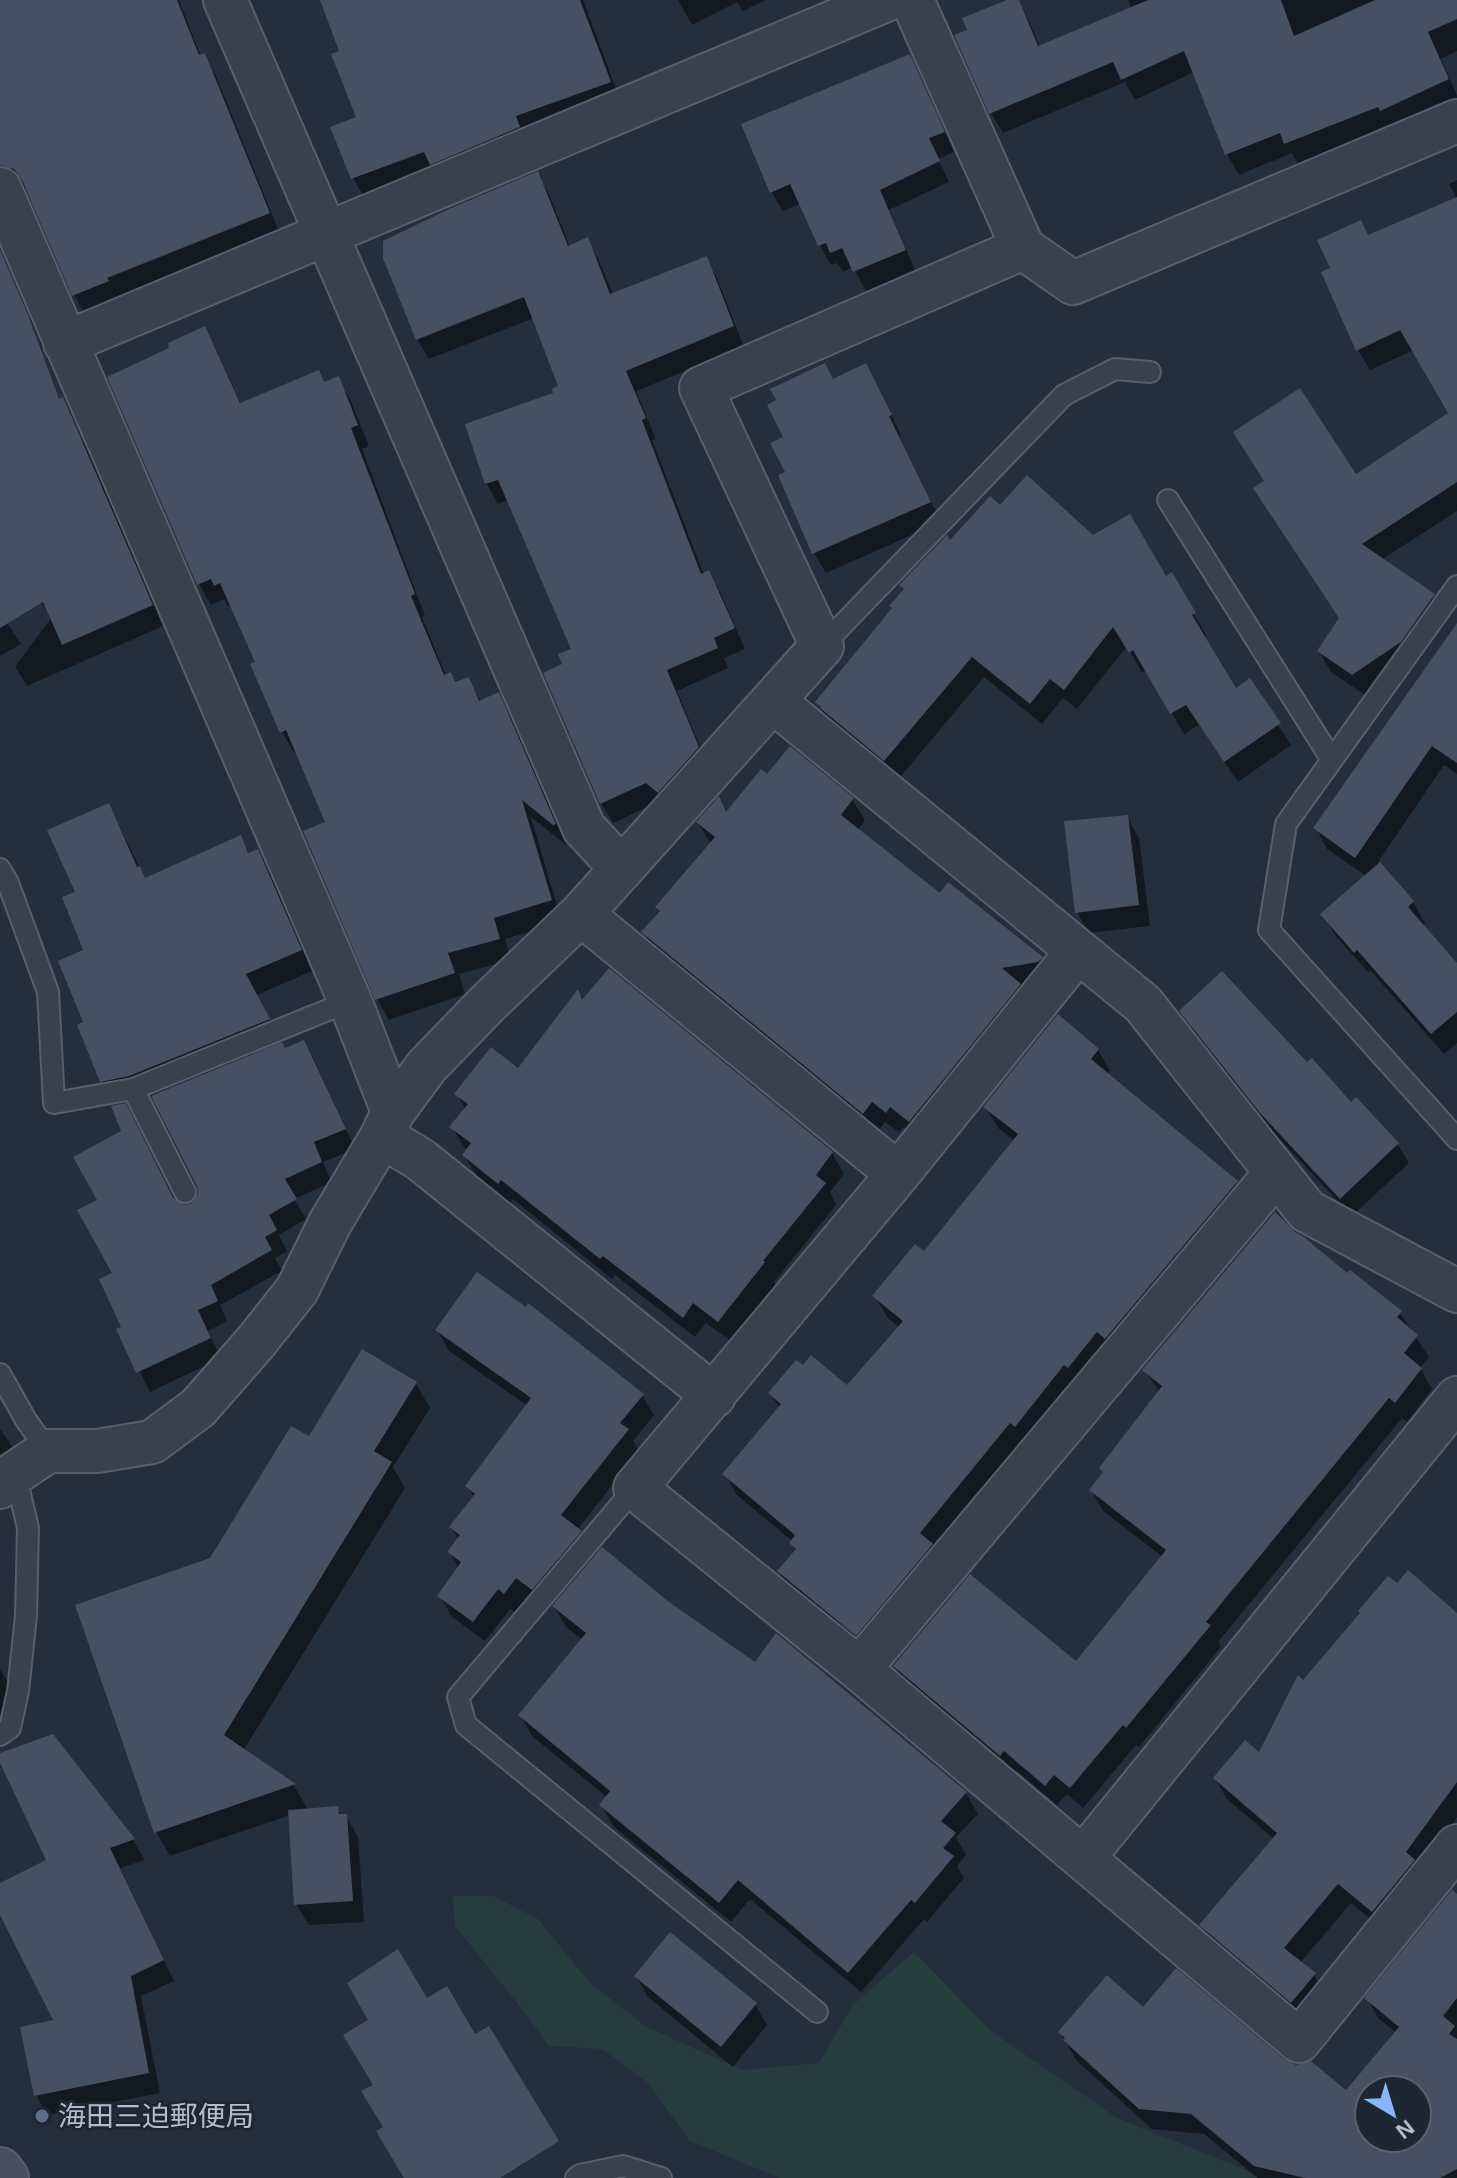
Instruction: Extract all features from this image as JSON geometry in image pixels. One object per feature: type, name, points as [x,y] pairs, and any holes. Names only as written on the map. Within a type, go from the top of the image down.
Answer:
[{"type":"street","points":[[225,0],[584,828],[622,869]]},
{"type":"street","points":[[65,343],[886,0]]},
{"type":"street","points":[[912,0],[1023,248],[1073,283],[1457,121]]},
{"type":"street","points":[[0,189],[350,1001],[388,1124],[421,1160],[714,1396]]},
{"type":"street","points":[[21,1470],[97,1451],[152,1442],[198,1408],[297,1290],[330,1223],[388,1124],[427,1066],[581,914],[822,646],[701,388],[1023,248]]},
{"type":"street","points":[[773,701],[1143,1004],[1307,1211],[1457,1291]]},
{"type":"street","points":[[581,914],[898,1174]]},
{"type":"street","points":[[1078,951],[898,1174],[635,1488],[859,1669],[1299,2041],[1457,1846]]},
{"type":"street","points":[[859,1669],[1276,1173]]},
{"type":"street","points":[[1083,1858],[1457,1398]]},
{"type":"street","points":[[0,2170],[6,2178]]},
{"type":"lane","points":[[822,646],[1064,395],[1115,369],[1150,372]]},
{"type":"lane","points":[[1168,500],[1332,760]]},
{"type":"lane","points":[[1457,586],[1286,824],[1269,930],[1457,1139]]},
{"type":"lane","points":[[0,869],[48,992],[54,1103],[133,1089],[350,1001]]},
{"type":"lane","points":[[133,1089],[185,1192]]},
{"type":"lane","points":[[0,1374],[26,1420],[21,1470],[28,1528],[26,1616],[18,1691],[10,1728],[0,1735]]},
{"type":"lane","points":[[635,1488],[458,1697],[466,1725],[817,2012]]},
{"type":"lane","points":[[576,2178],[623,2166],[661,2178]]},
{"type":"green space","points":[[453,1896],[493,1896],[538,1919],[589,1982],[645,2026],[742,2070],[819,2063],[853,2005],[914,1952],[991,2031],[1117,2118],[1259,2178],[780,2178],[690,2141],[648,2083],[602,2049],[549,2046],[455,1926]]},
{"type":"building","points":[[0,0],[177,0],[199,55],[205,53],[270,213],[107,278],[109,281],[72,296],[22,180],[14,169],[0,165]]},
{"type":"building","points":[[320,0],[580,0],[611,82],[516,116],[520,127],[430,165],[424,152],[351,179],[330,127],[356,117],[331,54],[339,51]]},
{"type":"building","points":[[1007,0],[1019,0],[1038,46],[1148,0],[1281,0],[1294,36],[1375,0],[1457,0],[1457,19],[1428,32],[1449,79],[1380,111],[1378,107],[1284,144],[1280,133],[1225,155],[1184,51],[1121,80],[1113,62],[989,114],[954,35],[967,30],[962,18]]},
{"type":"building","points":[[910,54],[945,132],[929,138],[940,161],[880,190],[906,250],[853,272],[842,248],[830,253],[826,243],[818,246],[790,184],[770,193],[741,124]]},
{"type":"building","points":[[538,171],[568,246],[588,237],[610,294],[707,256],[734,326],[626,371],[646,418],[642,420],[701,574],[709,570],[735,628],[714,638],[718,648],[667,670],[699,747],[658,793],[646,783],[600,804],[543,673],[562,664],[558,654],[571,649],[498,480],[485,484],[465,424],[553,393],[552,389],[558,386],[524,297],[416,340],[383,258],[383,241]]},
{"type":"building","points":[[1457,197],[1457,482],[1362,544],[1435,594],[1401,642],[1352,675],[1317,651],[1339,618],[1253,488],[1264,481],[1233,432],[1300,388],[1356,474],[1448,413],[1400,330],[1356,351],[1321,272],[1330,268],[1317,240],[1361,220],[1368,235]]},
{"type":"building","points":[[0,250],[59,399],[63,397],[153,605],[62,645],[43,602],[0,628]]},
{"type":"building","points":[[205,326],[240,403],[319,370],[324,382],[339,376],[358,425],[351,428],[415,594],[411,596],[444,675],[451,672],[455,682],[469,677],[479,701],[499,692],[556,824],[553,825],[522,800],[552,900],[494,918],[500,939],[448,953],[455,973],[375,1000],[303,831],[325,822],[286,730],[280,733],[250,664],[255,662],[220,583],[214,586],[211,579],[197,585],[107,377],[169,348],[168,343]]},
{"type":"building","points":[[825,363],[833,379],[866,363],[931,502],[812,554],[778,475],[785,472],[770,443],[783,437],[767,405],[776,400],[770,389]]},
{"type":"building","points":[[1027,475],[1093,535],[1130,514],[1166,576],[1172,572],[1196,613],[1192,615],[1236,688],[1250,678],[1281,723],[1224,762],[1186,705],[1170,714],[1133,650],[1129,653],[1113,627],[1064,690],[1050,679],[1030,704],[972,657],[884,761],[820,708],[815,702],[892,608],[889,606],[904,589],[899,585],[947,535],[950,540],[990,496],[1000,505]]},
{"type":"building","points":[[1457,623],[1457,763],[1432,746],[1355,858],[1313,828]]},
{"type":"building","points":[[790,746],[854,798],[841,815],[940,893],[948,882],[1043,957],[1038,962],[1002,968],[1021,984],[909,1122],[890,1107],[886,1113],[872,1102],[863,1114],[641,932],[660,911],[655,907],[715,837],[696,822],[719,796],[726,812],[761,769],[767,774]]},
{"type":"building","points":[[109,803],[137,867],[140,866],[145,878],[241,835],[248,853],[258,849],[302,950],[246,974],[270,1019],[129,1076],[100,1082],[77,1025],[83,1022],[58,961],[83,950],[62,897],[75,892],[47,830]]},
{"type":"building","points":[[1128,815],[1139,905],[1075,913],[1064,821]]},
{"type":"building","points":[[1380,862],[1414,901],[1408,907],[1457,963],[1457,1012],[1431,1034],[1357,950],[1354,953],[1320,914]]},
{"type":"building","points":[[609,968],[833,1152],[816,1175],[826,1183],[718,1322],[693,1303],[683,1318],[603,1256],[600,1259],[501,1180],[498,1184],[462,1155],[471,1143],[449,1127],[468,1104],[454,1094],[491,1047],[518,1068],[578,989],[582,1000]]},
{"type":"building","points":[[1222,971],[1307,1062],[1312,1058],[1351,1102],[1356,1097],[1399,1143],[1340,1199],[1260,1113],[1179,1011]]},
{"type":"building","points":[[1058,1014],[1099,1049],[1091,1059],[1238,1181],[1105,1339],[1097,1332],[1068,1368],[1064,1365],[1015,1427],[1010,1423],[920,1533],[933,1544],[856,1636],[777,1571],[796,1549],[789,1543],[795,1535],[722,1474],[781,1404],[768,1393],[796,1360],[803,1365],[811,1355],[847,1385],[903,1321],[872,1296],[915,1244],[924,1251],[1018,1134],[983,1107]]},
{"type":"building","points":[[304,1040],[346,1129],[314,1142],[322,1162],[285,1179],[297,1199],[269,1215],[277,1230],[265,1237],[272,1250],[211,1285],[218,1301],[198,1310],[211,1338],[136,1373],[116,1329],[121,1327],[99,1279],[112,1273],[77,1210],[97,1200],[73,1157],[121,1131],[111,1106],[126,1103],[173,1198],[184,1205],[192,1203],[198,1194],[197,1186],[151,1096],[282,1042],[285,1048]]},
{"type":"building","points":[[1275,1212],[1347,1273],[1350,1270],[1402,1311],[1397,1317],[1418,1335],[1404,1353],[1422,1368],[1395,1403],[1389,1398],[1206,1622],[1211,1625],[1126,1728],[1123,1725],[1070,1788],[1054,1775],[1045,1786],[1004,1751],[1000,1756],[893,1666],[970,1574],[1076,1661],[1166,1550],[1089,1490],[1103,1472],[1099,1468],[1162,1386],[1142,1370]]},
{"type":"building","points":[[477,1272],[526,1307],[528,1303],[644,1394],[620,1423],[629,1429],[561,1515],[582,1531],[532,1590],[516,1578],[504,1594],[498,1589],[473,1622],[437,1596],[461,1562],[447,1552],[460,1535],[449,1527],[475,1494],[465,1486],[531,1398],[435,1330]]},
{"type":"building","points":[[362,1349],[417,1382],[374,1451],[392,1462],[224,1735],[296,1784],[154,1833],[75,1605],[210,1558],[291,1426],[309,1436]]},
{"type":"building","points":[[602,1547],[669,1602],[755,1662],[776,1633],[967,1792],[941,1821],[956,1833],[943,1848],[954,1856],[915,1903],[911,1900],[848,1973],[738,1880],[719,1903],[599,1805],[610,1791],[518,1715],[586,1633],[552,1606]]},
{"type":"building","points":[[1408,1570],[1457,1613],[1457,1782],[1406,1852],[1415,1860],[1372,1912],[1338,1884],[1284,1948],[1316,1973],[1291,2003],[1199,1925],[1277,1833],[1213,1778],[1245,1740],[1259,1752],[1298,1675],[1303,1680],[1388,1576],[1397,1583]]},
{"type":"building","points":[[53,1734],[135,1839],[110,1848],[164,1960],[131,1976],[149,2073],[34,2096],[20,2027],[53,2020],[0,1915],[0,1883],[46,1860],[0,1763],[0,1753]]},
{"type":"building","points":[[338,1806],[339,1814],[347,1814],[353,1901],[294,1905],[288,1810]]},
{"type":"building","points":[[1452,1890],[1457,1894],[1457,1998],[1443,2016],[1455,2026],[1449,2034],[1457,2039],[1457,2169],[1440,2178],[1305,2178],[1254,2166],[1191,2114],[1139,2109],[1058,2032],[1107,1975],[1143,2007],[1176,1968],[1284,2059],[1296,2065],[1311,2061],[1346,2090],[1353,2082],[1353,2154],[1433,2154],[1433,2074],[1359,2074],[1399,2027],[1364,1998]]},
{"type":"building","points":[[670,1932],[757,2003],[721,2047],[634,1976]]},
{"type":"building","points":[[398,1949],[427,1998],[447,1986],[475,2034],[489,2026],[559,2141],[500,2178],[404,2178],[376,2131],[383,2127],[361,2091],[373,2085],[343,2035],[368,2020],[347,1983]]},
{"type":"place","name":"海田三迫郵便局","points":[[42,2116]]}]
